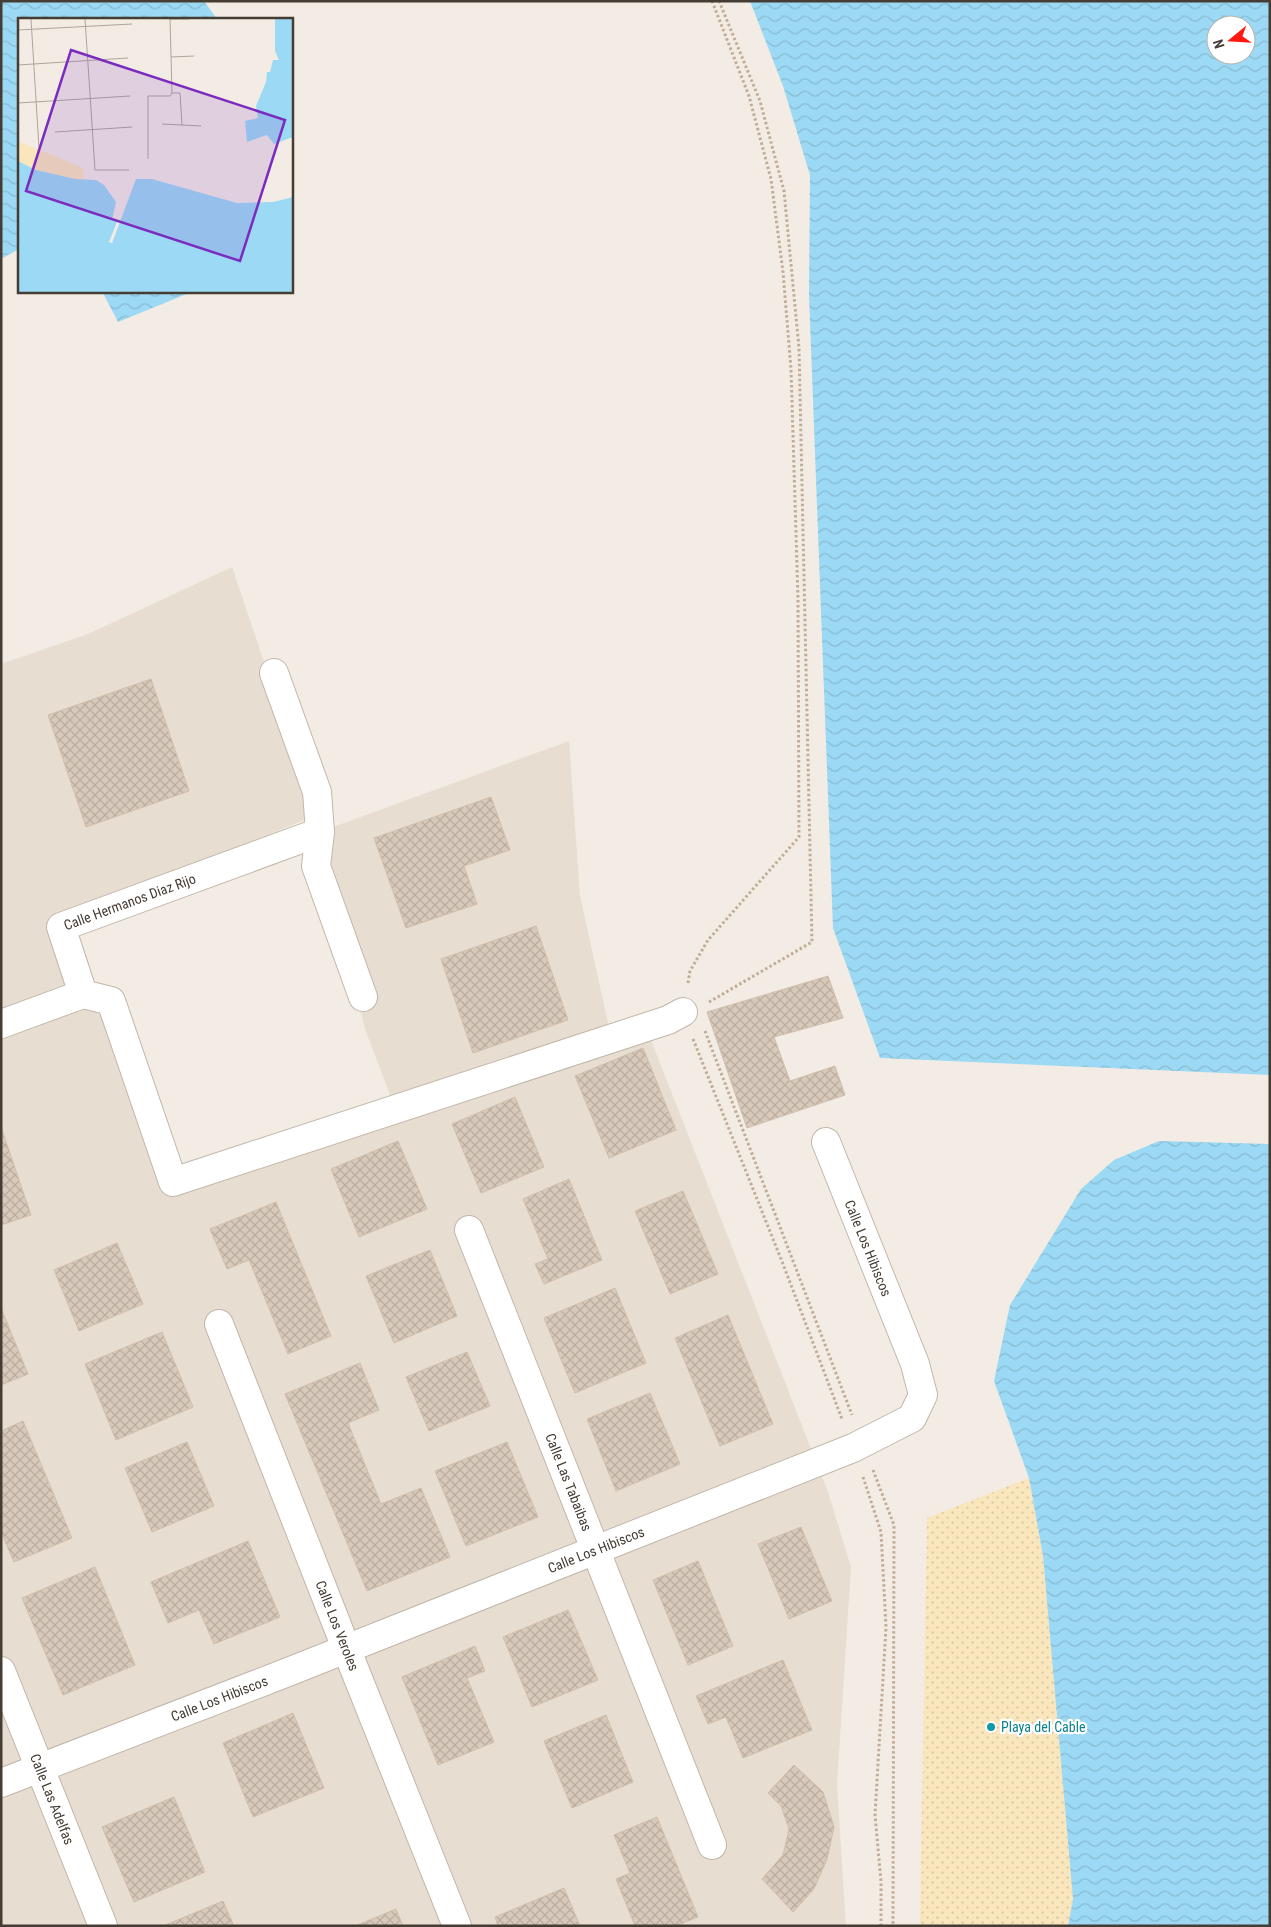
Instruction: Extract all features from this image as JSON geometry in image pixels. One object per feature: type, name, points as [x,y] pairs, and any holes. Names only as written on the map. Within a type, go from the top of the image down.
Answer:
[{"type":"street","points":[[274,673],[317,792],[320,832],[316,866],[363,997]]},
{"type":"street","name":"Calle Hermanos Diaz Rijo","points":[[83,994],[61,927],[320,832]]},
{"type":"street","points":[[1,1024],[83,994],[111,1001],[173,1182],[668,1020],[697,1015]]},
{"type":"street","name":"Calle Los Hibiscos","points":[[1,1783],[863,1443],[912,1418],[923,1395],[915,1364],[826,1142]]},
{"type":"street","name":"Calle Las Tabaibas","points":[[469,1230],[712,1845]]},
{"type":"street","name":"Calle Los Veroles","points":[[219,1324],[457,1926]]},
{"type":"street","name":"Calle Las Adelfas","points":[[1,1671],[103,1926]]},
{"type":"path","points":[[712,1],[749,96],[768,170],[783,272],[792,369],[798,600],[799,837],[708,940],[690,970],[697,1015],[894,1525],[893,1926]]},
{"type":"path","points":[[697,1015],[812,942],[799,348],[784,191],[760,101],[719,1]]},
{"type":"shaded area","points":[[232,567],[307,789],[311,817],[69,918],[93,987],[177,1173],[393,1103],[365,1029],[325,868],[333,827],[569,741],[580,896],[610,1032],[649,1035],[828,1492],[851,1567],[837,1785],[846,1926],[1,1926],[1,664],[88,634]]},
{"type":"sand","name":"Playa del Cable","points":[[1029,1478],[1043,1556],[1073,1899],[1068,1926],[920,1926],[927,1518]]},
{"type":"water","points":[[1,1],[204,1],[216,18],[18,18],[18,250],[1,259]]},
{"type":"water","points":[[750,1],[1270,1],[1270,1075],[880,1058],[833,928],[809,295],[810,175],[783,86]]},
{"type":"water","points":[[103,292],[192,292],[118,322]]},
{"type":"water","points":[[1159,1141],[1270,1144],[1270,1926],[1068,1926],[1073,1899],[1043,1556],[1029,1478],[994,1381],[1010,1305],[1081,1189],[1114,1160]]},
{"type":"building","points":[[151,679],[189,791],[86,827],[48,715]]},
{"type":"building","points":[[491,797],[510,850],[464,866],[477,904],[406,928],[374,838]]},
{"type":"building","points":[[536,926],[568,1020],[473,1053],[441,959]]},
{"type":"building","points":[[828,976],[843,1018],[774,1037],[790,1081],[835,1066],[845,1095],[747,1128],[707,1012]]},
{"type":"building","points":[[643,1048],[676,1130],[609,1158],[575,1076]]},
{"type":"building","points":[[515,1097],[544,1167],[481,1193],[452,1124]]},
{"type":"building","points":[[1,1127],[31,1215],[1,1225]]},
{"type":"building","points":[[398,1141],[427,1209],[359,1237],[331,1169]]},
{"type":"building","points":[[569,1179],[602,1260],[544,1284],[535,1264],[548,1259],[523,1199]]},
{"type":"building","points":[[683,1191],[718,1274],[670,1294],[635,1211]]},
{"type":"building","points":[[276,1202],[331,1336],[288,1354],[249,1260],[227,1269],[210,1229]]},
{"type":"building","points":[[117,1243],[143,1304],[79,1331],[54,1270]]},
{"type":"building","points":[[430,1250],[457,1316],[394,1343],[366,1276]]},
{"type":"building","points":[[615,1288],[646,1363],[575,1393],[544,1318]]},
{"type":"building","points":[[1,1308],[28,1374],[1,1385]]},
{"type":"building","points":[[728,1315],[773,1424],[720,1446],[675,1338]]},
{"type":"building","points":[[162,1332],[193,1407],[116,1440],[85,1364]]},
{"type":"building","points":[[467,1352],[490,1406],[429,1431],[406,1377]]},
{"type":"building","points":[[360,1363],[379,1410],[348,1423],[381,1504],[421,1488],[450,1557],[367,1591],[285,1394]]},
{"type":"building","points":[[650,1393],[680,1464],[616,1491],[587,1419]]},
{"type":"building","points":[[23,1421],[72,1538],[14,1562],[1,1532],[1,1431]]},
{"type":"building","points":[[187,1442],[214,1506],[152,1532],[125,1468]]},
{"type":"building","points":[[507,1442],[538,1517],[466,1546],[435,1471]]},
{"type":"building","points":[[801,1527],[832,1601],[789,1619],[758,1544]]},
{"type":"building","points":[[248,1541],[280,1617],[214,1644],[199,1610],[168,1623],[151,1582]]},
{"type":"building","points":[[698,1561],[733,1646],[688,1665],[653,1580]]},
{"type":"building","points":[[95,1567],[135,1665],[63,1695],[22,1598]]},
{"type":"building","points":[[568,1610],[598,1680],[532,1707],[503,1637]]},
{"type":"building","points":[[475,1646],[485,1671],[467,1678],[494,1742],[438,1765],[402,1677]]},
{"type":"building","points":[[783,1660],[812,1730],[743,1758],[726,1717],[708,1724],[696,1696]]},
{"type":"building","points":[[293,1713],[324,1788],[253,1817],[223,1743]]},
{"type":"building","points":[[606,1715],[633,1782],[572,1808],[544,1741]]},
{"type":"building","points":[[794,1765],[823,1792],[834,1827],[827,1859],[814,1889],[793,1912],[762,1879],[783,1855],[789,1829],[781,1806],[768,1793]]},
{"type":"building","points":[[174,1797],[205,1872],[134,1902],[102,1827]]},
{"type":"building","points":[[657,1817],[698,1917],[675,1926],[635,1926],[616,1879],[630,1873],[614,1835]]},
{"type":"building","points":[[564,1888],[580,1926],[498,1926],[495,1917]]},
{"type":"building","points":[[223,1901],[234,1926],[163,1926]]},
{"type":"building","points":[[396,1909],[403,1926],[355,1926]]},
{"type":"place","name":"Playa del Cable","points":[[991,1727]]}]
